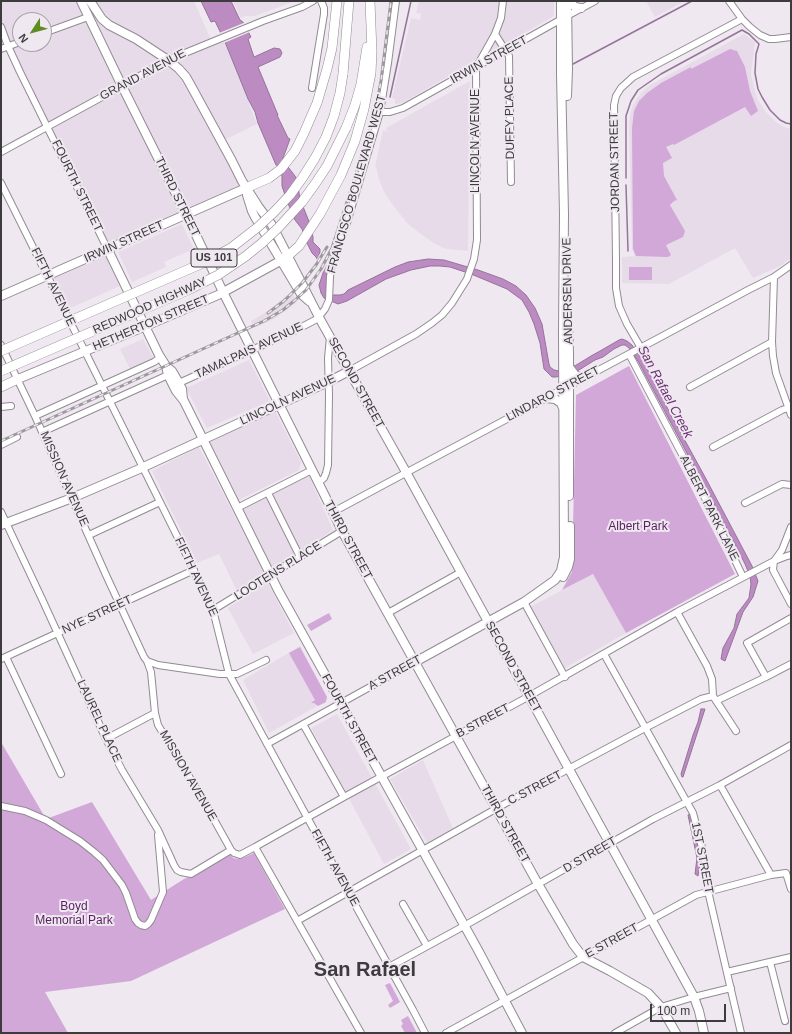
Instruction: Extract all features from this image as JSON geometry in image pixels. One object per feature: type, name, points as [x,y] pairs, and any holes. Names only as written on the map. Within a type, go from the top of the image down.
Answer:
[{"type":"highway","points":[[246,188],[269,178],[277,172],[286,163],[298,145],[313,113],[324,81],[332,48],[337,1]]},
{"type":"highway","name":"REDWOOD HIGHWAY","points":[[1,351],[209,260],[231,248],[258,227],[274,212],[290,195],[315,158],[326,137],[334,116],[343,74],[349,1]]},
{"type":"highway","points":[[284,258],[296,249],[302,241],[331,195],[346,165],[355,141],[364,110],[370,82],[372,63],[369,1]]},
{"type":"highway","name":"REDWOOD HIGHWAY","points":[[1,371],[188,290],[218,275],[246,256],[278,228],[302,202],[315,184],[327,166],[346,128],[356,100],[364,68],[368,40],[369,1]]},
{"type":"highway","points":[[1,387],[18,380]]},
{"type":"main road","name":"THIRD STREET","points":[[81,1],[342,531],[538,884],[573,944],[583,957],[648,993],[661,1007],[676,1033]]},
{"type":"main road","name":"SECOND STREET","points":[[90,1],[102,19],[109,25],[136,39],[168,60],[186,77],[246,188],[252,211],[284,258],[301,294],[312,305],[350,371],[694,997],[704,1033]]},
{"type":"main road","name":"ANDERSEN DRIVE","points":[[559,578],[564,575],[570,559],[564,214],[564,18],[561,1]]},
{"type":"main road","name":"ANDERSEN DRIVE","points":[[564,18],[568,1]]},
{"type":"main road","points":[[568,1],[581,8]]},
{"type":"main road","name":"IRWIN STREET","points":[[1,296],[246,188]]},
{"type":"main road","name":"FOURTH STREET","points":[[108,250],[166,366],[168,375],[176,391],[184,401],[270,575],[522,1033]]},
{"type":"main road","name":"HETHERTON STREET","points":[[18,380],[223,292],[284,258]]},
{"type":"main road","name":"ANDERSEN DRIVE","points":[[559,578],[564,557],[563,408],[568,378],[566,354]]},
{"type":"main road","name":"FOURTH STREET","points":[[166,366],[172,371],[182,389],[184,401]]},
{"type":"main road","name":"LINCOLN AVENUE","points":[[3,524],[72,498],[350,371]]},
{"type":"main road","points":[[568,378],[579,376],[585,377]]},
{"type":"main road","points":[[546,398],[555,399],[561,403],[563,408]]},
{"type":"main road","name":"A STREET","points":[[415,662],[524,602],[544,593],[559,578]]},
{"type":"street","name":"GRAND AVENUE","points":[[1,152],[168,60],[263,20],[302,7],[313,1]]},
{"type":"street","points":[[312,88],[324,14],[324,8],[321,1]]},
{"type":"street","name":"FRANCISCO BOULEVARD WEST","points":[[319,317],[324,312],[328,304],[332,262],[346,226],[380,112],[396,1]]},
{"type":"street","points":[[476,68],[495,34],[501,18],[503,1]]},
{"type":"street","name":"IRWIN STREET","points":[[380,112],[390,112],[403,108],[595,1]]},
{"type":"street","points":[[729,1],[750,28],[760,35],[775,40],[791,37]]},
{"type":"street","points":[[52,30],[88,17]]},
{"type":"street","name":"JORDAN STREET","points":[[639,349],[619,306],[616,288],[615,101],[621,88],[632,77],[742,19]]},
{"type":"street","name":"FOURTH STREET","points":[[1,27],[8,46],[108,250]]},
{"type":"street","name":"DUFFY PLACE","points":[[495,34],[509,56],[511,182]]},
{"type":"street","points":[[1,49],[12,45]]},
{"type":"street","name":"LINCOLN AVENUE","points":[[350,371],[416,334],[432,323],[442,315],[452,303],[467,279],[476,249],[477,231],[476,68]]},
{"type":"street","name":"FIFTH AVENUE","points":[[1,183],[213,610],[229,674],[425,1033]]},
{"type":"street","name":"LINDARO STREET","points":[[333,512],[546,398],[568,378],[585,377],[774,277],[791,266]]},
{"type":"street","points":[[774,277],[773,356],[776,373],[791,415]]},
{"type":"street","name":"TAMALPAIS AVENUE","points":[[179,384],[296,330],[319,317]]},
{"type":"street","points":[[318,483],[326,473],[328,465],[328,358],[330,337]]},
{"type":"street","points":[[690,387],[772,342]]},
{"type":"street","name":"MISSION AVENUE","points":[[1,345],[36,416],[88,535],[147,661],[151,672],[155,713],[158,725],[231,850]]},
{"type":"street","name":"ALBERT PARK LANE","points":[[630,354],[706,500],[743,578]]},
{"type":"street","points":[[36,416],[154,362],[161,357]]},
{"type":"street","points":[[42,432],[168,375]]},
{"type":"street","points":[[1,407],[11,406]]},
{"type":"street","points":[[713,447],[788,408]]},
{"type":"street","points":[[1,445],[17,437]]},
{"type":"street","points":[[237,508],[312,470]]},
{"type":"street","points":[[745,503],[782,484],[791,485]]},
{"type":"street","points":[[268,493],[300,557]]},
{"type":"street","points":[[88,535],[160,502]]},
{"type":"street","name":"LAUREL PLACE","points":[[1,512],[3,524],[58,633],[106,739],[122,770],[158,830],[177,870],[190,874],[231,850]]},
{"type":"street","points":[[791,527],[782,550],[774,561],[773,570],[791,604]]},
{"type":"street","name":"LOOTENS PLACE","points":[[213,610],[342,531]]},
{"type":"street","name":"B STREET","points":[[255,847],[565,677],[677,612],[774,561],[791,555]]},
{"type":"street","name":"NYE STREET","points":[[3,658],[194,570]]},
{"type":"street","points":[[388,613],[461,572]]},
{"type":"street","points":[[524,602],[565,677]]},
{"type":"street","points":[[677,612],[707,666],[712,679],[715,699],[736,731]]},
{"type":"street","points":[[766,677],[747,643],[791,618]]},
{"type":"street","name":"1ST STREET","points":[[604,654],[693,813],[704,855],[708,891],[741,1033]]},
{"type":"street","points":[[3,658],[61,774]]},
{"type":"street","points":[[147,661],[158,665],[220,674],[237,674],[266,660]]},
{"type":"street","name":"A STREET","points":[[267,744],[415,662]]},
{"type":"street","name":"C STREET","points":[[297,921],[496,809],[645,728],[701,699],[715,699],[766,677],[791,664]]},
{"type":"street","points":[[106,739],[155,713]]},
{"type":"street","points":[[303,724],[344,797]]},
{"type":"street","name":"D STREET","points":[[389,967],[655,818],[720,785],[791,745]]},
{"type":"street","points":[[720,785],[771,875]]},
{"type":"street","points":[[1,806],[25,811],[46,820],[80,841],[94,852],[103,860],[122,885],[126,892],[135,919],[138,923],[145,926],[151,920],[163,892],[158,830]]},
{"type":"street","points":[[231,850],[240,855],[255,847],[361,1033]]},
{"type":"street","name":"E STREET","points":[[446,1033],[696,894],[786,872],[791,889]]},
{"type":"street","points":[[403,904],[427,946]]},
{"type":"street","points":[[727,972],[791,957]]},
{"type":"street","points":[[770,962],[785,1021]]},
{"type":"street","points":[[615,1033],[661,1007],[731,988]]},
{"type":"shaded area","points":[[1,1],[80,1],[85,17],[92,13],[87,1],[194,1],[211,40],[222,39],[227,48],[257,124],[220,142],[244,186],[108,245],[47,133],[13,52],[52,52],[52,12],[12,12],[12,49],[1,19]]},
{"type":"shaded area","points":[[201,1],[231,1],[240,20],[243,22],[251,37],[248,39],[254,57],[274,48],[280,49],[282,53],[280,57],[258,67],[277,115],[288,138],[290,139],[283,158],[297,180],[300,199],[310,224],[313,242],[320,249],[320,254],[327,266],[327,291],[332,295],[344,294],[348,290],[408,262],[428,259],[444,260],[503,279],[516,286],[526,295],[535,308],[542,324],[549,364],[554,370],[567,370],[622,339],[632,345],[642,359],[705,477],[752,566],[758,581],[753,597],[743,612],[725,661],[721,659],[723,648],[734,628],[737,614],[749,598],[751,584],[750,576],[732,538],[638,361],[629,348],[622,345],[579,370],[552,377],[544,369],[540,343],[534,324],[522,300],[507,289],[450,267],[430,266],[411,270],[386,279],[347,301],[338,304],[324,298],[319,285],[323,273],[321,266],[312,253],[302,229],[295,220],[282,186],[282,176],[258,123],[255,112],[248,99],[225,42],[215,21],[211,22]]},
{"type":"shaded area","points":[[233,1],[295,1],[255,16],[245,16],[241,18]]},
{"type":"shaded area","points":[[419,1],[554,1],[554,16],[402,103],[395,104],[395,99],[392,98],[411,18],[420,20],[421,14],[416,13]]},
{"type":"shaded area","points":[[646,1],[685,1],[655,17]]},
{"type":"shaded area","points":[[744,34],[755,42],[751,74],[758,100],[766,112],[777,123],[791,129],[791,258],[780,266],[753,278],[735,248],[669,284],[622,283],[622,257],[635,256],[632,249],[629,127],[630,114],[633,105],[641,93],[650,85]]},
{"type":"shaded area","points":[[470,81],[468,251],[446,249],[435,244],[407,223],[384,192],[375,167],[383,130],[388,132],[386,128]]},
{"type":"shaded area","points":[[182,224],[194,249],[164,262],[166,267],[132,282],[118,252]]},
{"type":"shaded area","points":[[105,255],[120,286],[68,309],[54,278]]},
{"type":"shaded area","points":[[291,292],[297,302],[274,319],[254,328],[251,321],[268,311]]},
{"type":"shaded area","points":[[143,339],[154,359],[131,371],[120,349]]},
{"type":"shaded area","points":[[249,360],[270,401],[207,428],[186,388]]},
{"type":"shaded area","points":[[275,411],[301,462],[299,470],[239,500],[210,442]]},
{"type":"shaded area","points":[[199,447],[266,576],[238,593],[219,554],[197,563],[152,471]]},
{"type":"shaded area","points":[[309,476],[333,530],[273,571],[243,509]]},
{"type":"shaded area","points":[[593,574],[626,633],[565,668],[530,607]]},
{"type":"shaded area","points":[[267,581],[294,633],[253,654],[228,608]]},
{"type":"shaded area","points":[[300,646],[328,700],[269,733],[243,680]]},
{"type":"shaded area","points":[[701,709],[705,709],[682,777],[681,774]]},
{"type":"shaded area","points":[[337,714],[411,849],[384,864],[311,728]]},
{"type":"shaded area","points":[[423,760],[453,828],[427,843],[390,779]]},
{"type":"shaded area","points":[[690,814],[700,855],[698,876],[695,874],[697,858],[688,815]]},
{"type":"green space","points":[[730,49],[737,51],[745,67],[750,91],[758,111],[751,116],[745,107],[674,145],[673,144],[666,147],[672,158],[663,163],[664,176],[677,200],[670,205],[685,231],[683,237],[666,245],[671,255],[668,257],[636,256],[633,249],[632,128],[634,111],[639,101],[661,83]]},
{"type":"green space","points":[[629,267],[652,267],[652,280],[629,280]]},
{"type":"green space","name":"Albert Park","points":[[629,366],[735,574],[626,633],[593,574],[562,590],[572,572],[576,395]]},
{"type":"green space","points":[[329,613],[332,619],[311,631],[307,625]]},
{"type":"green space","points":[[300,647],[327,697],[326,702],[318,706],[311,703],[315,700],[289,653]]},
{"type":"green space","name":"Boyd Memorial Park","points":[[1,742],[46,819],[92,802],[151,900],[229,853],[233,858],[238,859],[254,853],[285,909],[131,981],[45,992],[68,1033],[1,1033]]},
{"type":"green space","points":[[390,983],[400,1002],[390,1008],[388,1005],[393,1001],[385,985]]},
{"type":"green space","points":[[408,1016],[417,1033],[405,1033],[401,1026],[403,1024],[401,1020]]},
{"type":"pier","points":[[246,22],[250,32],[224,43],[219,33]]},
{"type":"pier","points":[[322,250],[322,253],[328,263],[321,275],[320,265],[319,266],[316,261]]},
{"type":"waterway","points":[[390,97],[411,1]]},
{"type":"waterway","points":[[573,64],[692,1]]},
{"type":"waterway","points":[[626,178],[626,116],[631,101],[638,90],[661,74],[742,30],[749,34],[759,44],[756,54],[755,73],[758,89],[762,97],[770,110],[780,120],[791,124]]},
{"type":"waterway","points":[[626,185],[628,251]]},
{"type":"railway","points":[[1,441],[264,321],[283,310],[306,290],[321,269],[332,248],[369,134],[381,81],[391,1]]},
{"type":"railway","points":[[268,313],[284,301],[302,283],[316,265],[327,247]]},
{"type":"district","name":"San Rafael","points":[[365,970]]},
{"type":"water label","name":"San Rafael Creek","points":[[665,392]]}]
